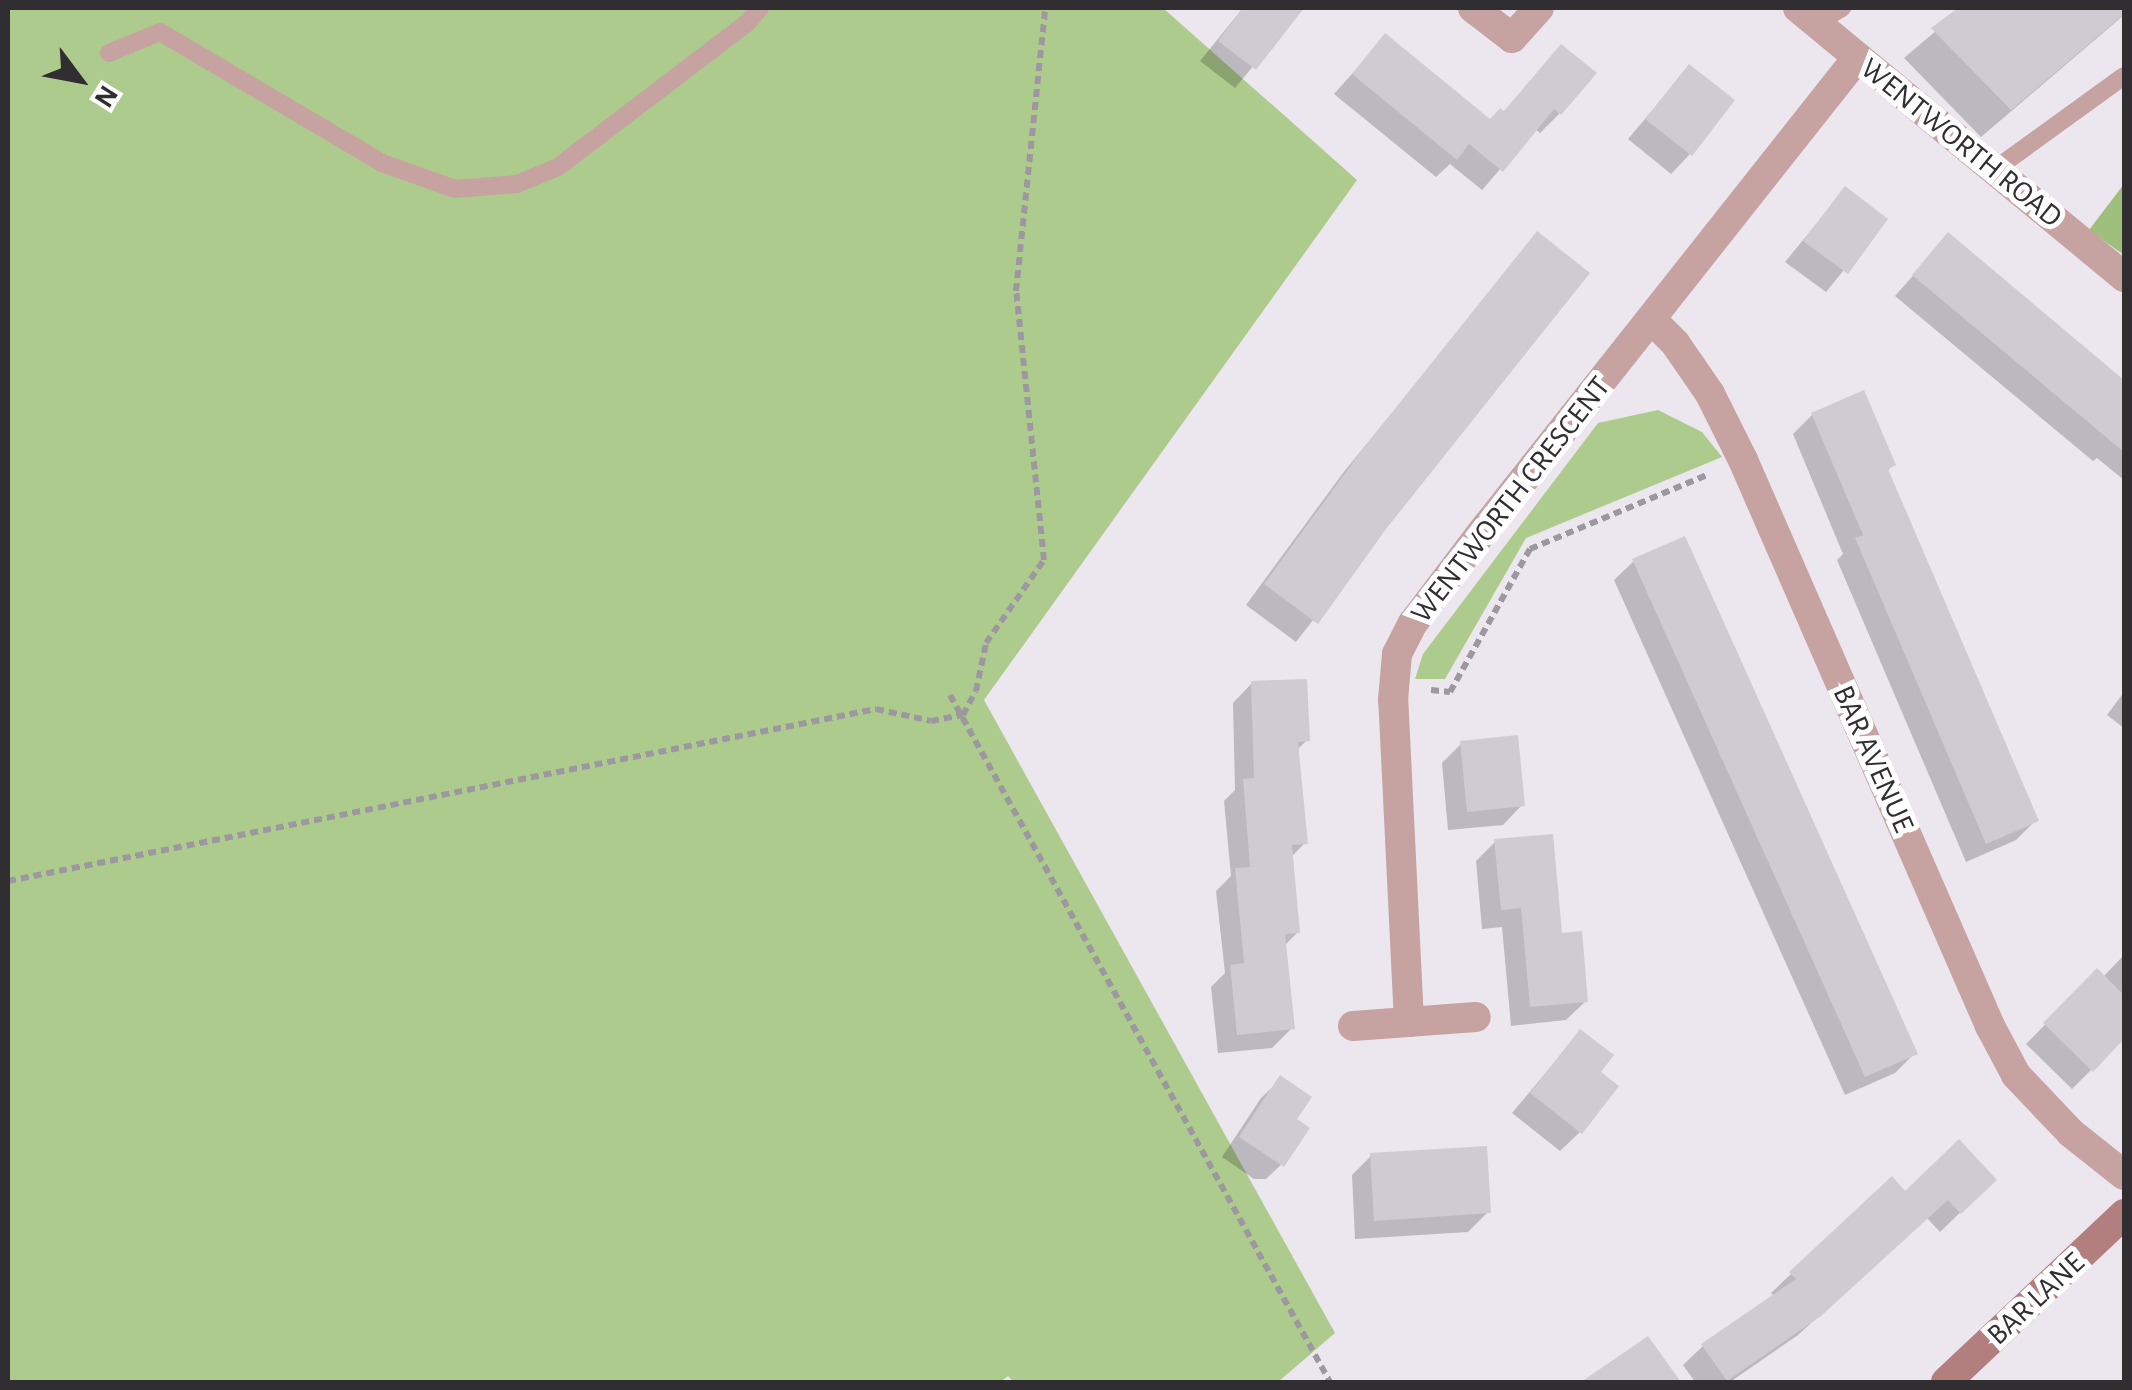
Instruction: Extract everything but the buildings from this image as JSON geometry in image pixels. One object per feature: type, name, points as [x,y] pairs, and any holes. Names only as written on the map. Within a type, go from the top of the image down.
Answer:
[{"type":"main road","name":"BAR LANE","points":[[1946,1382],[2124,1214]]},
{"type":"street","points":[[1473,8],[1512,38],[1539,8]]},
{"type":"street","name":"WENTWORTH ROAD","points":[[1819,13],[1857,58],[2124,277]]},
{"type":"street","name":"WENTWORTH CRESCENT","points":[[1408,1022],[1394,686],[1397,654],[1413,622],[1857,58]]},
{"type":"street","name":"BAR AVENUE","points":[[1652,320],[1675,343],[1710,394],[1743,460],[1990,1026],[2016,1075],[2071,1133],[2124,1175]]},
{"type":"street","points":[[1353,1026],[1476,1017]]},
{"type":"lane","points":[[109,52],[160,32],[382,162],[455,190],[517,184],[558,167],[746,23],[760,8]]},
{"type":"lane","points":[[1994,170],[2124,76]]},
{"type":"path","points":[[963,715],[976,691],[986,643],[1044,560],[1016,291],[1045,8]]},
{"type":"path","points":[[1394,686],[1450,692],[1530,548],[1743,460]]},
{"type":"path","points":[[950,695],[1330,1382]]},
{"type":"path","points":[[8,881],[876,709],[931,720],[963,715]]},
{"type":"green space","points":[[8,8],[1163,8],[1357,180],[984,700],[1335,1333],[1278,1382],[1014,1382],[1008,1376],[1000,1382],[8,1382]]},
{"type":"green space","points":[[2124,184],[2124,255],[2089,230]]},
{"type":"green space","points":[[1658,410],[1702,432],[1722,457],[1526,538],[1445,679],[1415,679],[1423,654],[1598,423]]}]
